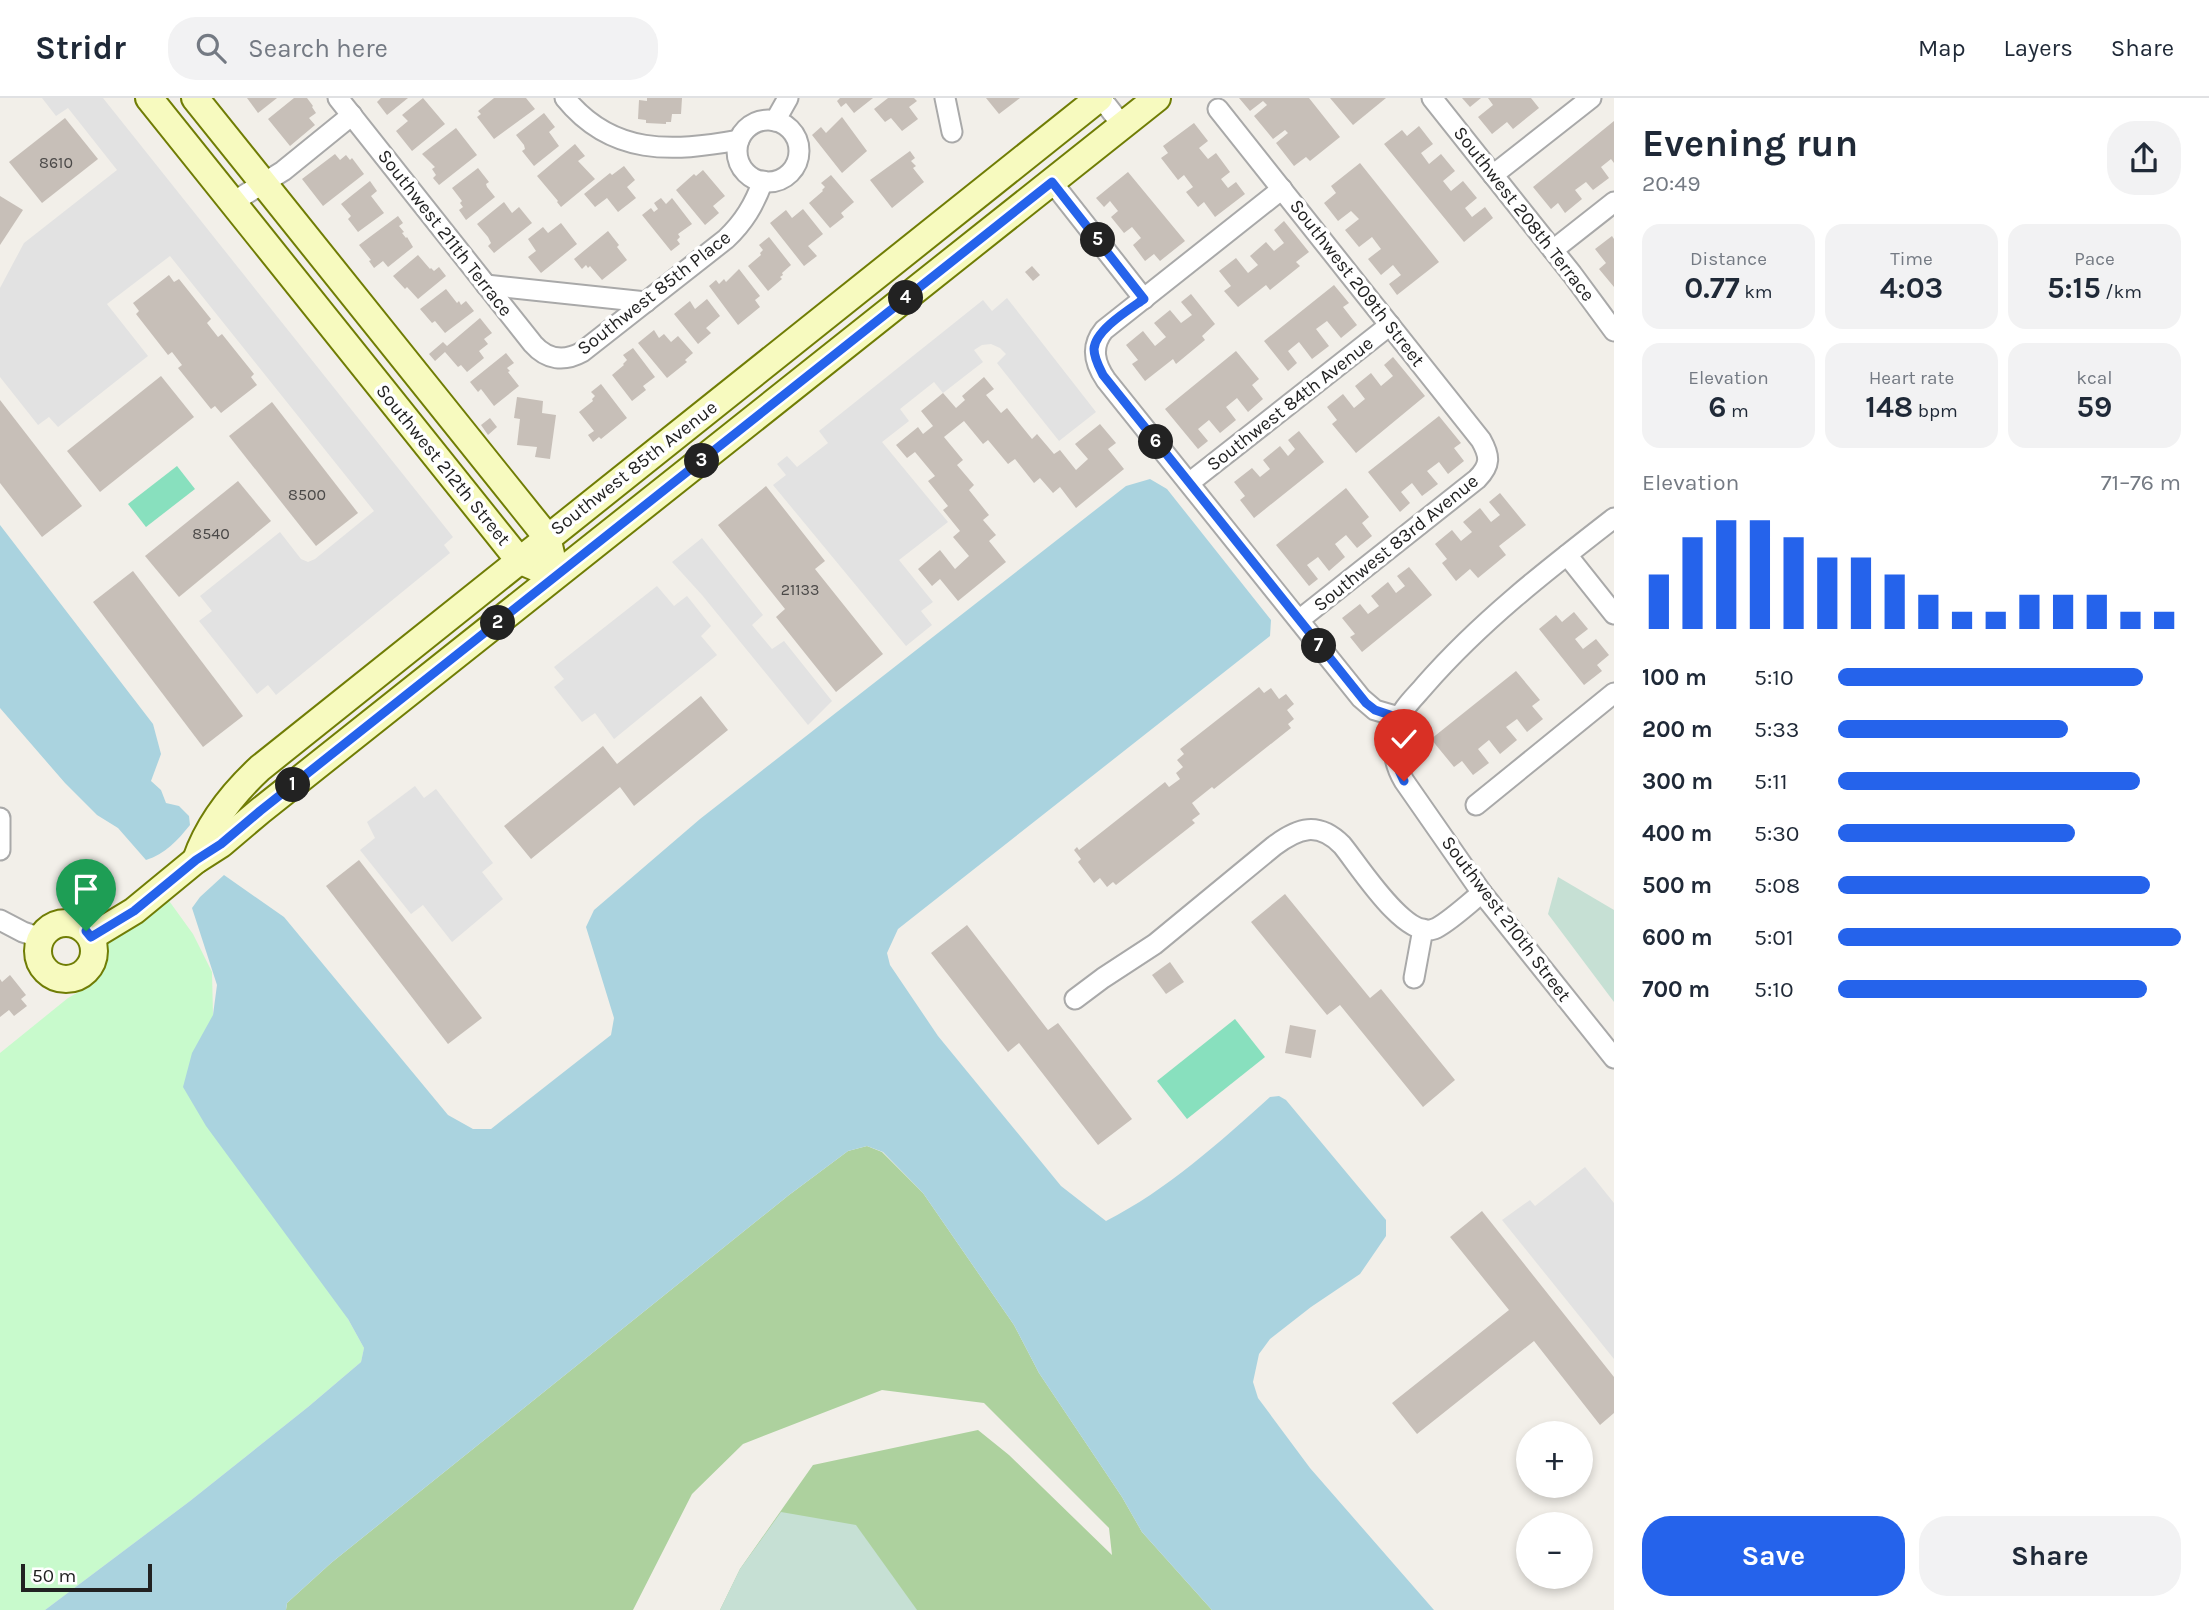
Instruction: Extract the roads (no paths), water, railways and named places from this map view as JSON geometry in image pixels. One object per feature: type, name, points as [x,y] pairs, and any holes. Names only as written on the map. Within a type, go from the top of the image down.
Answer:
[{"type":"street","name":"Southwest 212th Street","points":[[149,98],[519,560],[555,577]]},
{"type":"street","name":"Southwest 212th Street","points":[[195,98],[547,537],[555,577]]},
{"type":"street","name":"Southwest 211th Terrace","points":[[338,98],[539,350],[559,359]]},
{"type":"street","points":[[565,98],[577,112],[597,127],[631,142],[674,149],[739,140]]},
{"type":"street","points":[[775,121],[788,98]]},
{"type":"street","points":[[945,98],[952,132]]},
{"type":"street","points":[[1100,98],[1122,125]]},
{"type":"street","name":"Southwest 85th Avenue","points":[[196,860],[212,826],[237,792],[260,768],[1100,98]]},
{"type":"street","name":"Southwest 208th Terrace","points":[[1432,98],[1614,331]]},
{"type":"street","points":[[1493,175],[1591,98]]},
{"type":"street","name":"Southwest 85th Avenue","points":[[91,937],[134,911],[196,860],[221,844],[1153,99]]},
{"type":"street","name":"Southwest 209th Street","points":[[1218,108],[1481,440],[1489,462]]},
{"type":"street","points":[[233,202],[283,171],[352,115]]},
{"type":"street","points":[[775,121],[795,136],[799,153],[797,162],[787,175],[763,181],[747,173],[741,166],[737,149],[739,140],[753,123],[775,121]]},
{"type":"street","name":"Southwest 85th Place","points":[[559,359],[582,352],[737,229],[751,211],[763,181]]},
{"type":"street","points":[[1052,182],[1144,299]]},
{"type":"street","points":[[1282,189],[1104,330],[1096,341],[1094,351],[1106,380],[1368,706],[1399,718],[1474,633],[1614,518]]},
{"type":"street","points":[[1553,250],[1614,202]]},
{"type":"street","points":[[486,285],[646,302]]},
{"type":"street","name":"Southwest 84th Avenue","points":[[1189,483],[1390,325]]},
{"type":"street","name":"Southwest 83rd Avenue","points":[[1299,620],[1478,480],[1489,462]]},
{"type":"street","points":[[1567,555],[1614,614]]},
{"type":"street","points":[[1476,805],[1614,693]]},
{"type":"street","name":"Southwest 210th Street","points":[[1399,718],[1394,752],[1400,775],[1482,893],[1614,1058]]},
{"type":"street","points":[[0,818],[0,850]]},
{"type":"street","points":[[1075,999],[1142,954],[1274,846],[1298,832],[1319,830],[1332,836],[1394,911],[1423,929],[1437,927],[1482,893]]},
{"type":"street","points":[[0,920],[41,938]]},
{"type":"street","points":[[66,923],[80,926],[91,937],[95,953],[89,969],[83,975],[67,980],[51,975],[40,962],[38,954],[41,938],[52,927],[66,923]]},
{"type":"street","points":[[1415,978],[1423,929]]},
{"type":"water","points":[[1150,479],[1167,489],[1271,620],[1270,636],[898,929],[887,953],[890,965],[938,1036],[1061,1186],[1106,1221],[1172,1180],[1270,1097],[1279,1096],[1286,1100],[1386,1220],[1386,1236],[1360,1274],[1270,1339],[1259,1354],[1253,1382],[1258,1398],[1310,1468],[1434,1610],[1212,1610],[1142,1532],[1122,1497],[1039,1373],[1014,1325],[923,1193],[883,1152],[867,1146],[848,1151],[789,1195],[331,1563],[287,1603],[286,1610],[45,1610],[190,1501],[361,1362],[364,1348],[348,1319],[206,1126],[183,1087],[192,1053],[213,1015],[217,985],[192,908],[200,897],[224,875],[284,917],[448,1115],[473,1129],[491,1129],[611,1035],[614,1018],[586,927],[594,910],[700,819],[1126,486]]},
{"type":"water","points":[[0,525],[153,724],[161,754],[151,781],[161,790],[166,803],[179,806],[189,816],[190,825],[170,846],[153,857],[146,860],[118,828],[97,815],[65,783],[0,708]]}]
